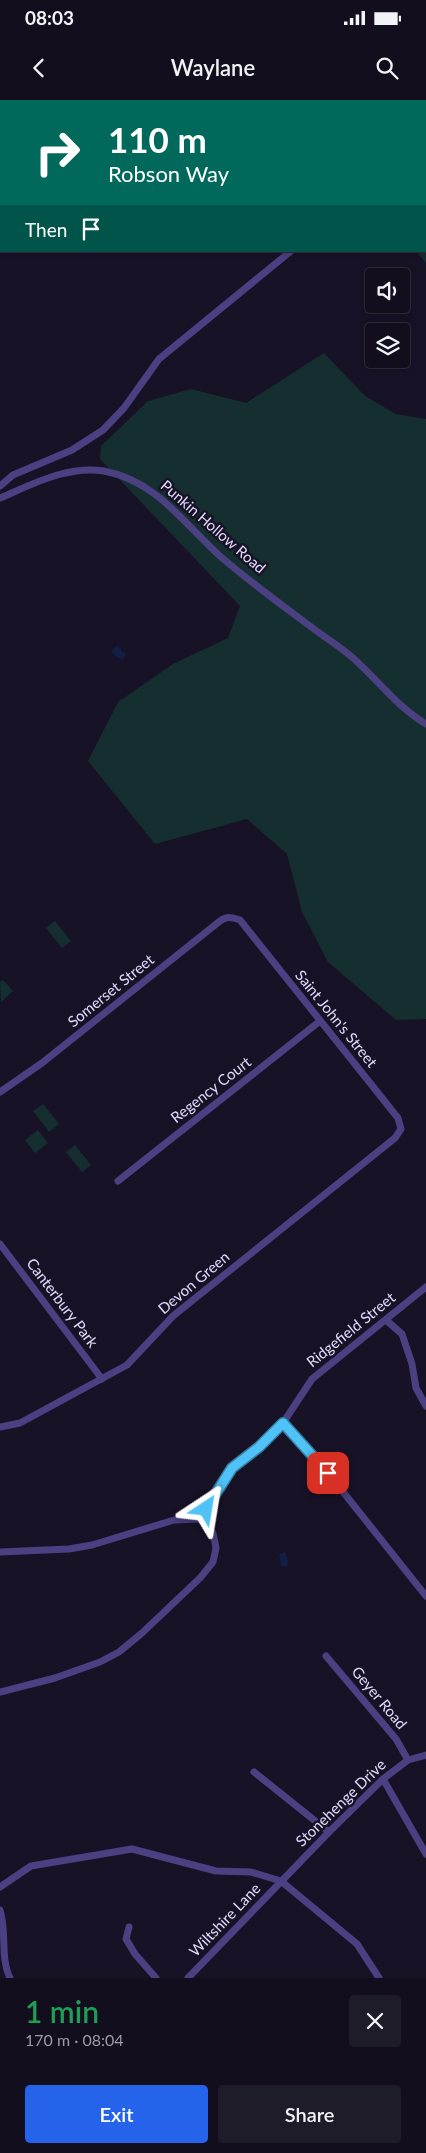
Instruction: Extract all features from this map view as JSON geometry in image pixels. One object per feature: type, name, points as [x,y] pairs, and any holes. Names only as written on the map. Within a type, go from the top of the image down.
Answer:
[{"type":"street","points":[[0,486],[13,475],[72,450],[103,430],[124,408],[158,359],[290,252]]},
{"type":"street","name":"Punkin Hollow Road","points":[[0,498],[44,479],[66,472],[87,470],[119,474],[148,488],[175,509],[222,558],[352,657],[408,712],[426,724]]},
{"type":"street","name":"Somerset Street","points":[[0,1092],[42,1064],[220,921],[226,917],[240,920]]},
{"type":"street","name":"Saint John's Street","points":[[240,920],[398,1118],[401,1129],[395,1138]]},
{"type":"street","name":"Regency Court","points":[[118,1181],[320,1021]]},
{"type":"street","name":"Devon Green","points":[[0,1427],[20,1423],[127,1365],[173,1316],[395,1138]]},
{"type":"street","name":"Canterbury Park","points":[[0,1244],[102,1379]]},
{"type":"street","name":"Ridgefield Street","points":[[200,1518],[232,1468],[259,1447],[283,1423],[312,1379],[426,1287]]},
{"type":"street","points":[[386,1320],[402,1334],[412,1364],[416,1388],[426,1406]]},
{"type":"street","points":[[283,1423],[328,1473],[426,1596]]},
{"type":"street","points":[[0,1552],[77,1548],[174,1520],[200,1518],[213,1533],[216,1548],[213,1562],[200,1578],[119,1652],[100,1662],[55,1678],[0,1692]]},
{"type":"street","name":"Geyer Road","points":[[326,1656],[396,1739],[408,1760]]},
{"type":"street","name":"Stonehenge Drive","points":[[281,1882],[383,1780],[408,1760],[426,1755]]},
{"type":"street","points":[[254,1772],[329,1832]]},
{"type":"street","points":[[383,1780],[426,1854]]},
{"type":"street","points":[[0,1888],[31,1866],[132,1849],[216,1871],[251,1872],[281,1882],[357,1944],[379,1978]]},
{"type":"street","name":"Wiltshire Lane","points":[[188,1978],[281,1882]]},
{"type":"street","points":[[0,1910],[4,1923],[4,1969],[10,1978]]},
{"type":"street","points":[[129,1927],[126,1939],[135,1954],[156,1978]]},
{"type":"green space","points":[[417,252],[426,252],[426,263]]},
{"type":"green space","points":[[324,353],[365,396],[396,414],[426,419],[426,1019],[396,1020],[328,962],[302,912],[287,854],[247,819],[155,844],[88,761],[118,702],[173,664],[228,638],[240,606],[100,459],[101,446],[148,401],[191,389],[246,403]]},
{"type":"green space","points":[[55,921],[71,941],[62,948],[46,928]]},
{"type":"green space","points":[[3,980],[13,991],[1,1002],[0,982]]},
{"type":"green space","points":[[43,1104],[59,1124],[49,1132],[33,1111]]},
{"type":"green space","points":[[38,1130],[48,1143],[35,1153],[25,1140]]},
{"type":"green space","points":[[75,1145],[91,1165],[82,1172],[66,1152]]},
{"type":"water","points":[[117,646],[126,654],[123,660],[115,656],[111,651]]},
{"type":"water","points":[[285,1552],[288,1561],[287,1567],[279,1565],[281,1563],[279,1554]]},
{"type":"route","points":[[206,1509],[232,1468],[259,1447],[283,1423],[328,1473]]}]
